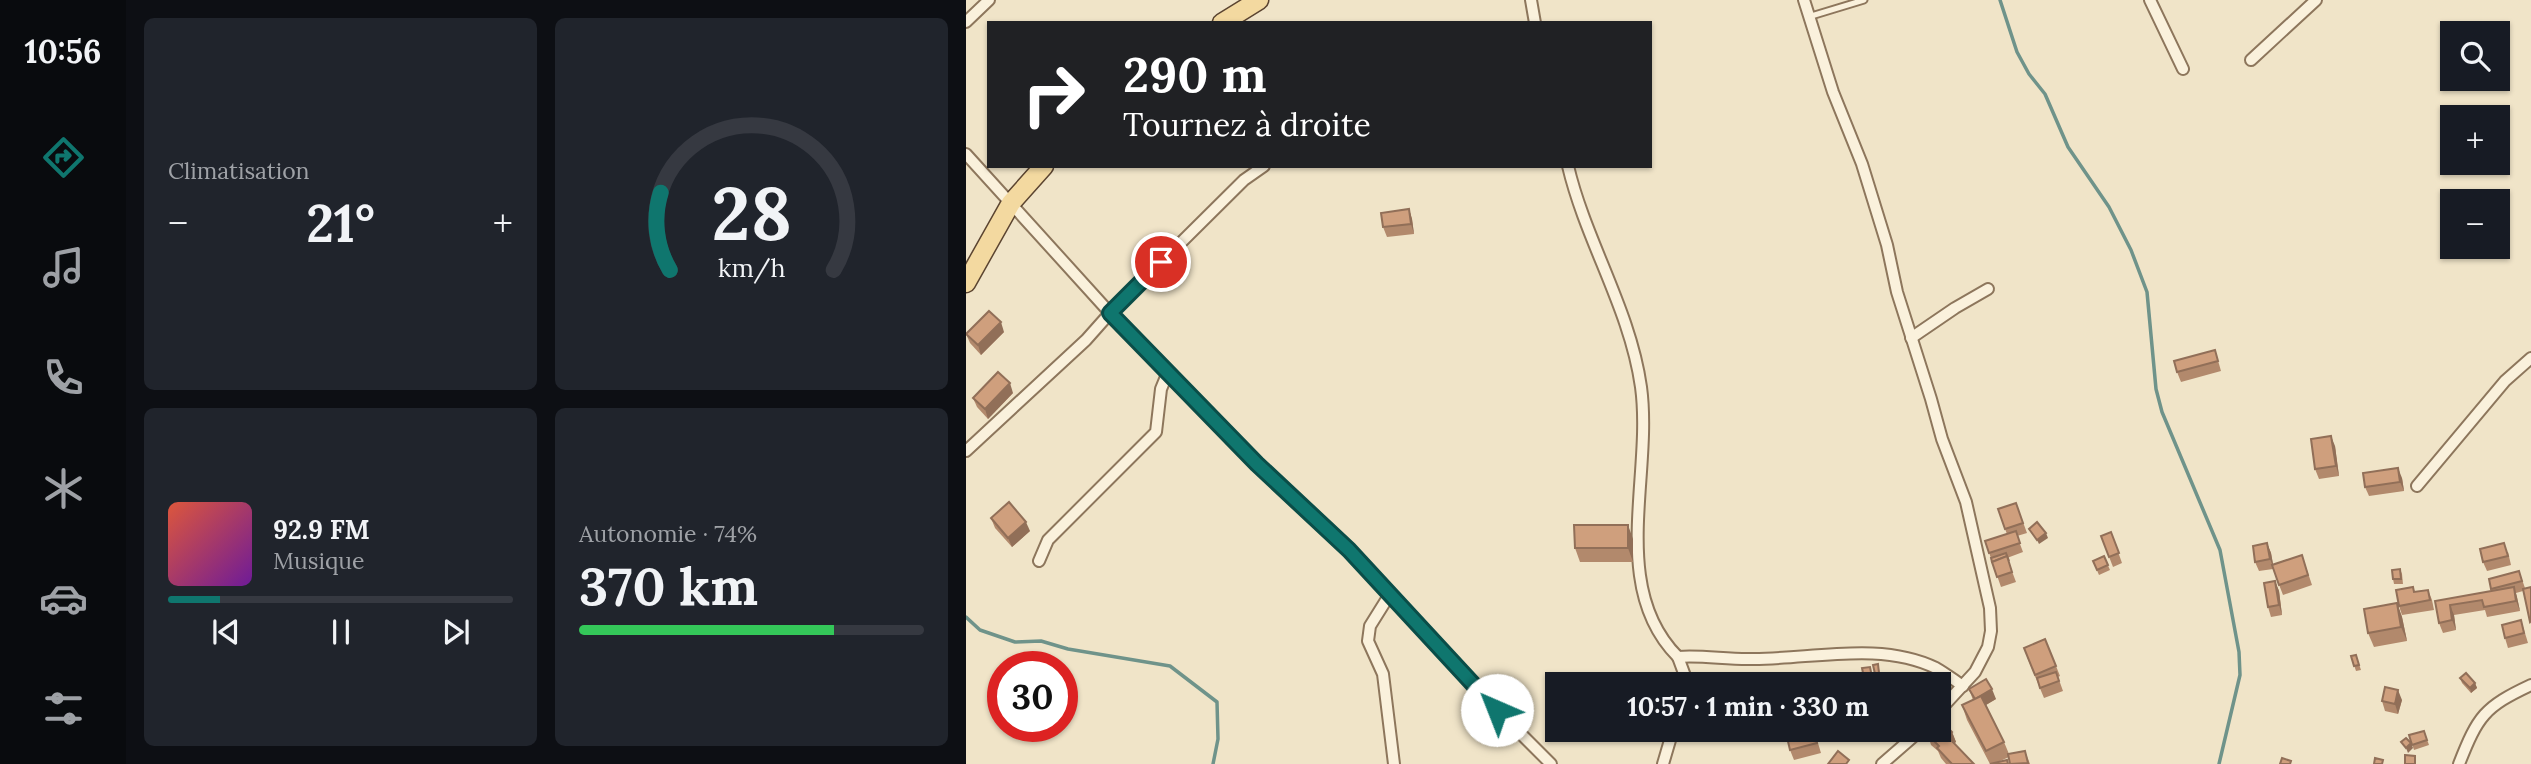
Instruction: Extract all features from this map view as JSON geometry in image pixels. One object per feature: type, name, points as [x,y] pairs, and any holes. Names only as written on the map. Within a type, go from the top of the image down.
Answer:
[{"type":"main road","points":[[1225,21],[1259,0]]},
{"type":"main road","points":[[966,283],[1010,203],[1042,168]]},
{"type":"street","points":[[966,22],[989,0]]},
{"type":"street","points":[[1531,0],[1535,21]]},
{"type":"street","points":[[1804,0],[1833,92],[1862,164],[1887,246],[1897,292],[1942,439],[1966,502],[1990,608],[1991,631],[1988,648],[1975,672],[1951,698]]},
{"type":"street","points":[[2150,0],[2183,69]]},
{"type":"street","points":[[2251,60],[2316,0]]},
{"type":"street","points":[[966,154],[1110,313],[1257,464],[1349,550],[1482,695],[1551,764]]},
{"type":"street","points":[[966,451],[1086,340],[1244,180],[1261,168]]},
{"type":"street","points":[[1569,168],[1589,233],[1617,296],[1631,339],[1641,389],[1643,440],[1639,469],[1639,567],[1642,594],[1655,630],[1678,657],[1684,672]]},
{"type":"street","points":[[1911,338],[1988,289]]},
{"type":"street","points":[[2417,486],[2441,454],[2505,381],[2531,358]]},
{"type":"street","points":[[1039,561],[1048,540],[1156,432],[1157,411],[1168,372]]},
{"type":"street","points":[[1390,594],[1370,626],[1368,641],[1383,674],[1394,764]]},
{"type":"street","points":[[1678,657],[1754,660],[1867,654],[1892,656],[1936,668],[1963,686]]},
{"type":"street","points":[[2459,764],[2475,726],[2486,712],[2503,699],[2531,685]]},
{"type":"street","points":[[1663,764],[1669,742]]},
{"type":"street","points":[[1882,764],[1907,742]]},
{"type":"lane","points":[[1808,17],[1864,0]]},
{"type":"building","points":[[1409,209],[1411,224],[1383,227],[1381,213]]},
{"type":"building","points":[[989,311],[1001,322],[978,345],[966,334]]},
{"type":"building","points":[[2215,350],[2218,361],[2177,372],[2174,361]]},
{"type":"building","points":[[998,372],[1010,383],[985,409],[973,398]]},
{"type":"building","points":[[2331,436],[2336,466],[2315,469],[2311,439]]},
{"type":"building","points":[[2398,468],[2400,482],[2365,487],[2363,473]]},
{"type":"building","points":[[1009,502],[1026,522],[1008,538],[991,518]]},
{"type":"building","points":[[2016,503],[2023,523],[2005,529],[1998,509]]},
{"type":"building","points":[[2037,522],[2046,533],[2037,540],[2029,529]]},
{"type":"building","points":[[1574,525],[1628,525],[1628,548],[1575,548]]},
{"type":"building","points":[[2016,531],[2020,543],[1989,553],[1985,541]]},
{"type":"building","points":[[2111,532],[2119,553],[2109,557],[2101,536]]},
{"type":"building","points":[[2267,543],[2270,559],[2255,562],[2253,546]]},
{"type":"building","points":[[2504,543],[2508,556],[2483,562],[2480,549]]},
{"type":"building","points":[[2006,553],[2009,561],[2007,556],[1992,562],[1991,558]]},
{"type":"building","points":[[2302,555],[2308,575],[2279,585],[2272,565]]},
{"type":"building","points":[[2007,556],[2012,572],[1997,577],[1992,562]]},
{"type":"building","points":[[2104,556],[2108,565],[2097,570],[2093,561]]},
{"type":"building","points":[[2400,569],[2401,579],[2393,579],[2392,570]]},
{"type":"building","points":[[2519,571],[2522,581],[2491,589],[2489,579]]},
{"type":"building","points":[[2275,581],[2279,605],[2268,607],[2264,583]]},
{"type":"building","points":[[2413,587],[2414,592],[2428,590],[2430,600],[2399,606],[2396,590]]},
{"type":"building","points":[[2514,587],[2516,601],[2484,607],[2482,600],[2450,605],[2452,620],[2439,623],[2435,601]]},
{"type":"building","points":[[2531,587],[2531,621],[2530,622],[2523,589]]},
{"type":"building","points":[[2397,603],[2401,627],[2368,633],[2364,609]]},
{"type":"building","points":[[2521,620],[2524,633],[2505,638],[2502,625]]},
{"type":"building","points":[[2045,639],[2056,666],[2035,675],[2024,648]]},
{"type":"building","points":[[2356,655],[2359,665],[2354,666],[2351,656]]},
{"type":"building","points":[[1878,664],[1879,672],[1875,672],[1873,665]]},
{"type":"building","points":[[1870,667],[1871,672],[1863,672],[1862,668]]},
{"type":"building","points":[[2056,672],[2059,681],[2040,688],[2037,678]]},
{"type":"building","points":[[2466,673],[2475,683],[2470,688],[2460,678]]},
{"type":"building","points":[[1986,679],[1992,689],[1975,699],[1969,689]]},
{"type":"building","points":[[2385,687],[2398,690],[2395,704],[2382,701]]},
{"type":"building","points":[[1981,696],[2004,742],[1986,751],[1962,705]]},
{"type":"building","points":[[2424,731],[2427,740],[2412,745],[2409,735]]},
{"type":"building","points":[[2406,738],[2411,743],[2406,748],[2401,742]]},
{"type":"building","points":[[1951,740],[1974,764],[1952,764],[1937,748],[1939,746],[1935,742]]},
{"type":"building","points":[[1788,742],[1817,742],[1817,743],[1790,750]]},
{"type":"building","points":[[1838,751],[1849,760],[1846,764],[1828,764]]},
{"type":"building","points":[[2025,751],[2028,763],[2010,764],[2008,754]]},
{"type":"building","points":[[2405,755],[2415,756],[2415,764],[2405,764]]},
{"type":"building","points":[[2282,758],[2291,761],[2290,764],[2280,764]]},
{"type":"building","points":[[2375,758],[2383,760],[2382,764],[2374,764]]},
{"type":"building","points":[[2007,760],[2008,764],[1990,764]]},
{"type":"waterway","points":[[2000,0],[2017,52],[2029,74],[2045,94],[2068,147],[2109,207],[2131,250],[2147,292],[2156,389],[2162,412],[2220,550],[2239,652],[2240,675],[2219,764]]},
{"type":"waterway","points":[[966,617],[980,630],[1015,642],[1041,641],[1068,649],[1170,666],[1217,702],[1218,739],[1213,764]]},
{"type":"route","points":[[1161,262],[1110,313],[1257,464],[1349,550],[1497,710]]}]
